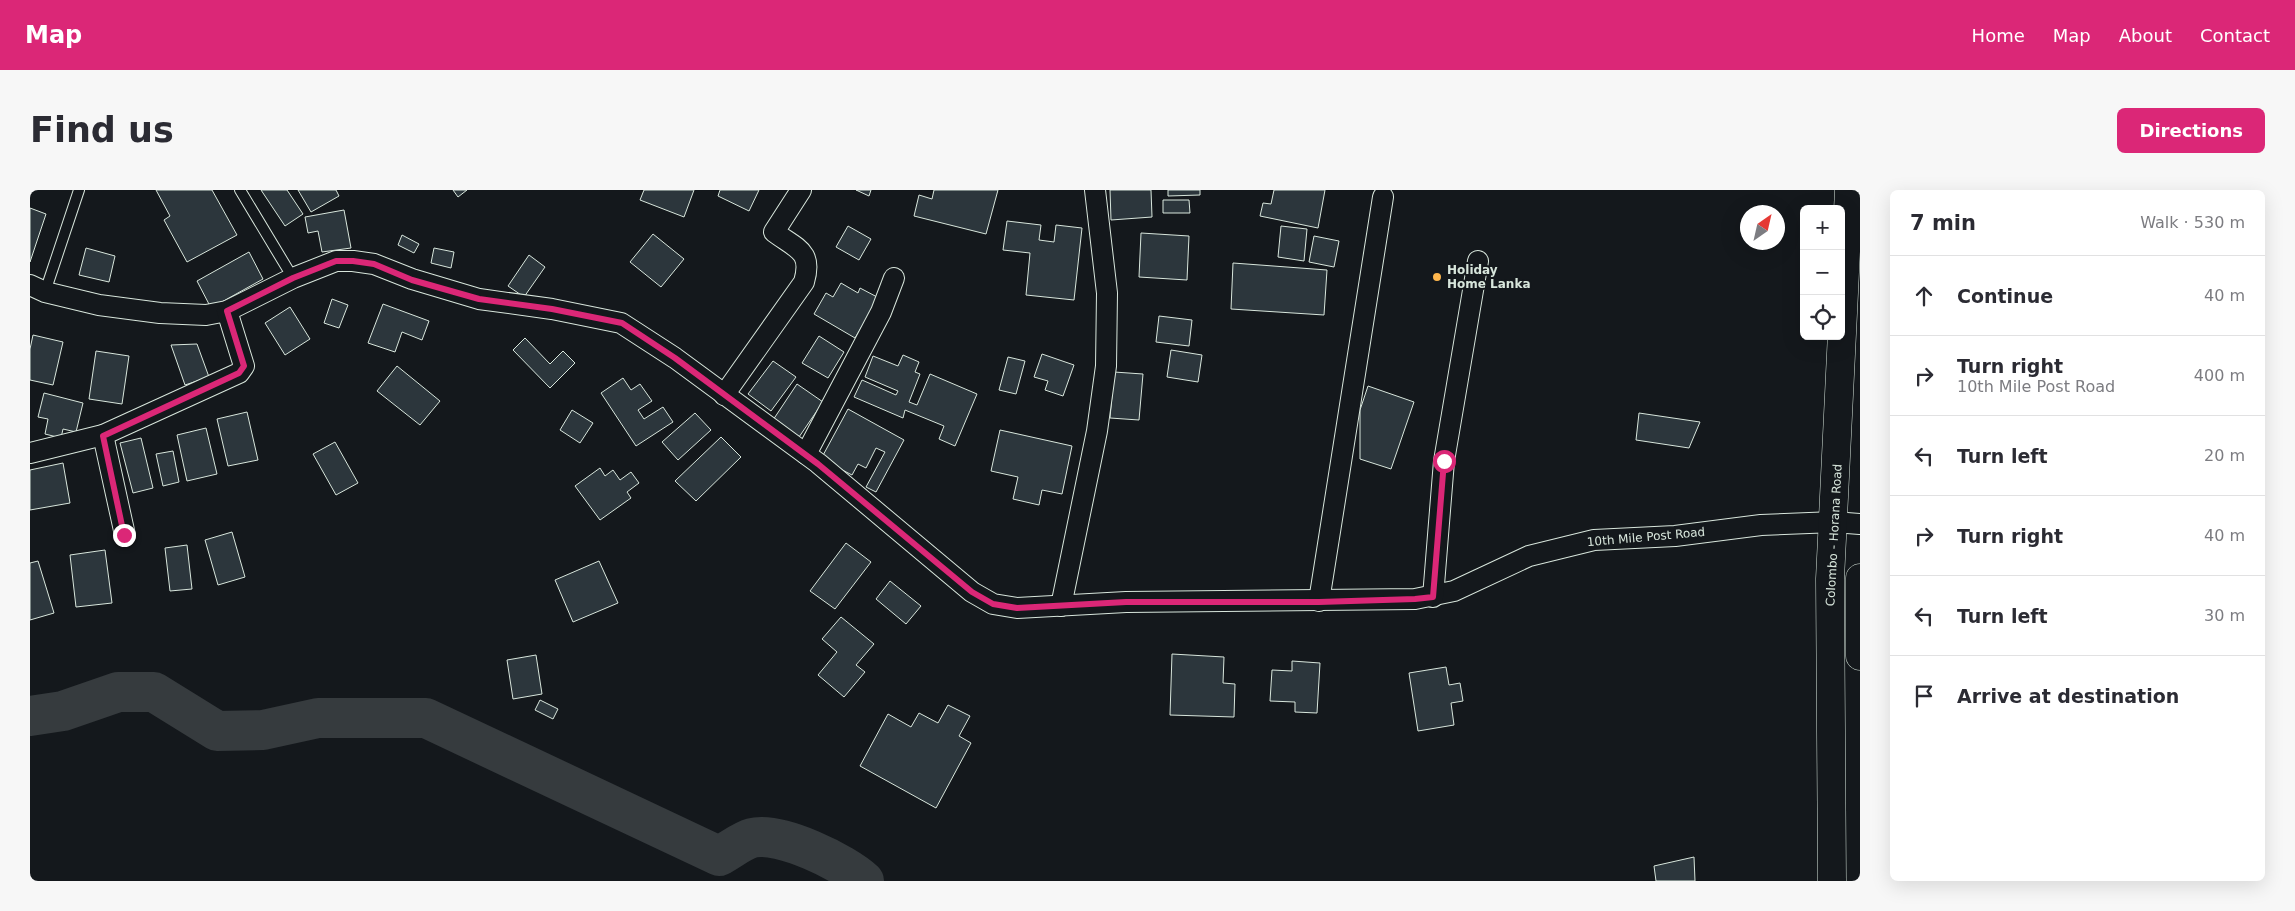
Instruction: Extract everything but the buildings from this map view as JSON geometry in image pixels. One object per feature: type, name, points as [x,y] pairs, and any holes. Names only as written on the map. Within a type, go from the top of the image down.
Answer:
[{"type":"main road","name":"Colombo - Horana Road","points":[[1832,881],[1830,579],[1847,523],[1849,190]]},
{"type":"main road","points":[[1860,588],[1860,656]]},
{"type":"street","points":[[724,395],[804,282],[808,267],[804,254],[774,232],[801,190]]},
{"type":"street","points":[[1062,606],[1097,432],[1106,366],[1107,293],[1095,190]]},
{"type":"street","points":[[1319,602],[1383,198]]},
{"type":"street","name":"10th Mile Post Road","points":[[38,289],[99,305],[160,313],[206,315],[227,311],[293,278],[336,261],[353,261],[374,264],[412,280],[479,299],[552,309],[622,323],[675,358],[806,454],[972,592],[993,604],[1017,608],[1126,602],[1319,602],[1415,599],[1433,597],[1454,591],[1529,556],[1594,540],[1675,536],[1760,525],[1847,523]]},
{"type":"street","points":[[1433,597],[1444,461],[1478,261]]},
{"type":"street","points":[[806,454],[881,312],[894,278]]},
{"type":"street","points":[[30,453],[103,436],[239,373],[244,366],[227,311]]},
{"type":"street","points":[[103,436],[124,535]]},
{"type":"street","points":[[1830,579],[1860,588]]},
{"type":"lane","points":[[38,289],[79,190]]},
{"type":"lane","points":[[240,190],[293,278]]},
{"type":"waterway","points":[[30,716],[63,711],[118,692],[154,692],[217,731],[263,730],[318,718],[426,718],[719,856],[752,838],[779,839],[828,858],[864,881]]},
{"type":"place","name":"Holiday Home Lanka","points":[[1437,277]]},
{"type":"route","points":[[124,535],[103,436],[239,373],[244,366],[227,311],[293,278],[336,261],[374,264],[412,280],[479,299],[552,309],[622,323],[675,358],[818,464],[972,592],[993,604],[1017,608],[1126,602],[1319,602],[1433,597],[1444,461]]}]
